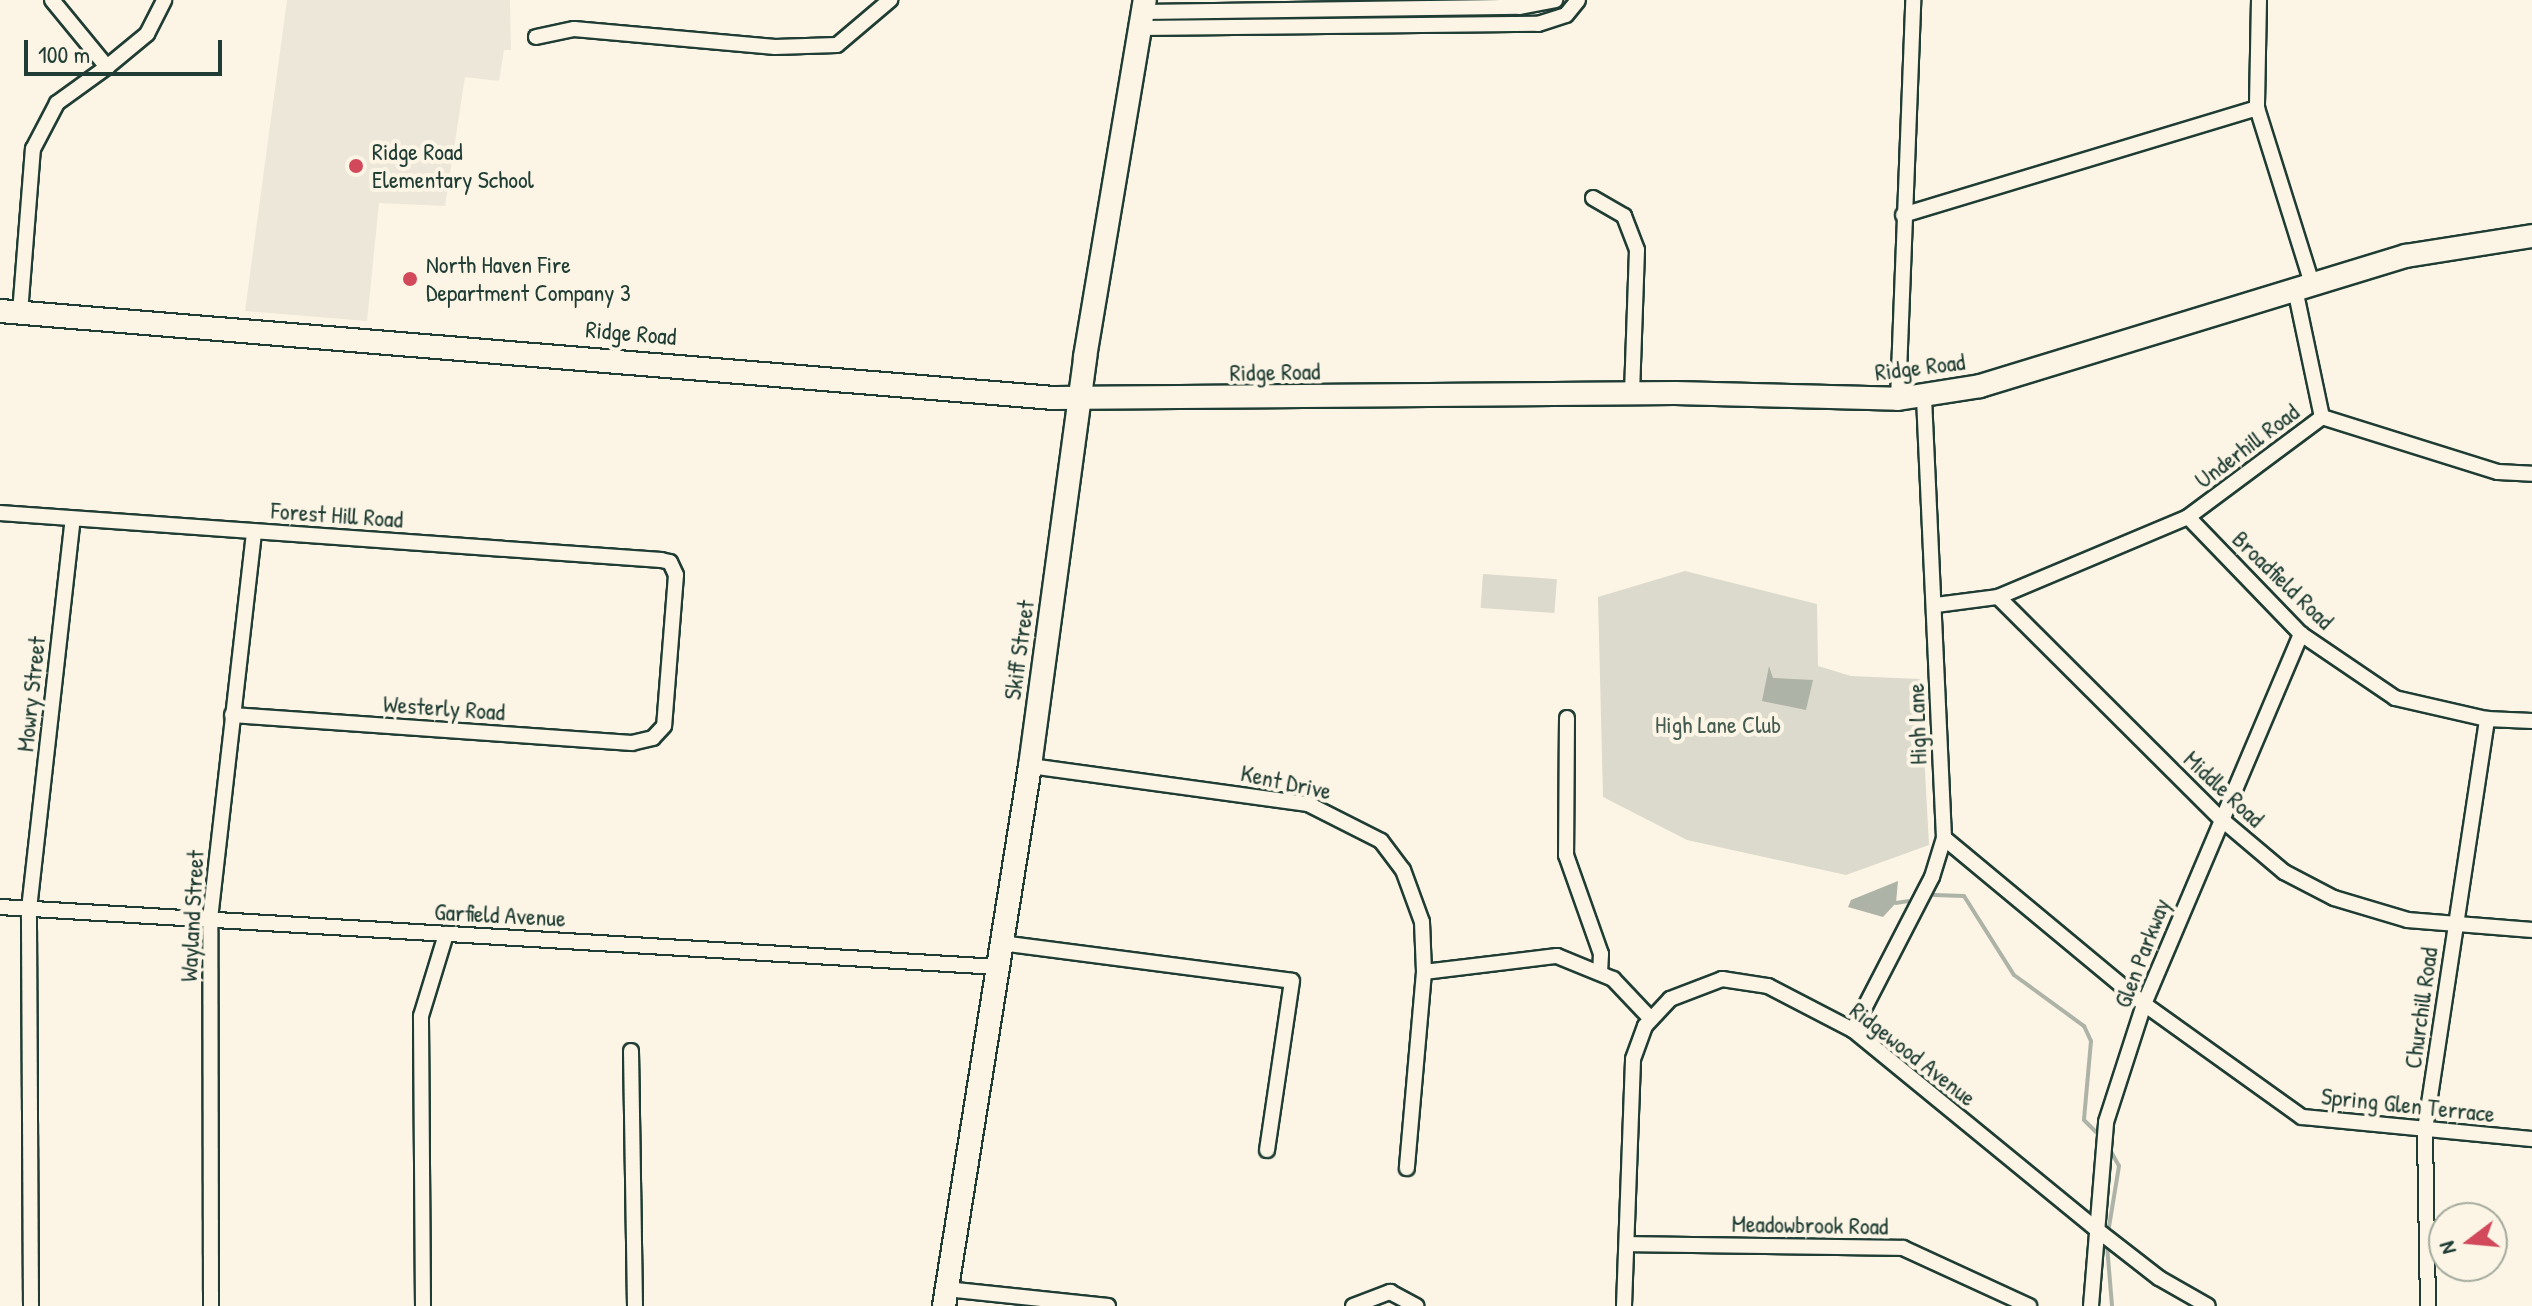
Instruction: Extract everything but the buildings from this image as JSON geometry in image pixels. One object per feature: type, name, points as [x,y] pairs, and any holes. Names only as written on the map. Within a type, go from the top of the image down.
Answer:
[{"type":"main road","name":"Skiff Street","points":[[945,1298],[1030,766],[1079,398],[1142,13]]},
{"type":"main road","name":"Ridge Road","points":[[10,312],[1079,398],[1632,393],[1898,399],[1980,386],[2303,286],[2438,248],[2532,236]]},
{"type":"street","points":[[52,0],[107,67]]},
{"type":"street","points":[[10,312],[33,149],[57,103],[147,34],[164,0]]},
{"type":"street","points":[[536,37],[574,29],[775,47],[837,45],[890,0]]},
{"type":"street","points":[[1142,13],[1520,7],[1555,0]]},
{"type":"street","points":[[1898,399],[1913,0]]},
{"type":"street","points":[[2259,0],[2257,108],[2303,286],[2322,417]]},
{"type":"street","points":[[1142,13],[1367,27],[1538,24],[1573,2]]},
{"type":"street","points":[[1367,9],[1367,27]]},
{"type":"street","points":[[1903,215],[2257,108]]},
{"type":"street","points":[[1593,198],[1624,216],[1637,250],[1632,393]]},
{"type":"street","name":"High Lane","points":[[1853,1030],[1932,877],[1944,838],[1936,605],[1924,397]]},
{"type":"street","name":"Underhill Road","points":[[1998,597],[2188,517],[2322,417],[2498,472],[2532,474]]},
{"type":"street","name":"Forest Hill Road","points":[[0,513],[670,562],[676,575],[664,726],[653,738]]},
{"type":"street","name":"Broadfield Road","points":[[2188,517],[2301,634],[2395,698],[2487,719],[2532,721]]},
{"type":"street","name":"Mowry Street","points":[[31,1306],[29,909],[73,519]]},
{"type":"street","name":"Wayland Street","points":[[211,1306],[210,919],[254,531]]},
{"type":"street","points":[[1936,605],[1998,597]]},
{"type":"street","name":"Middle Road","points":[[1998,597],[2220,818],[2284,872],[2334,898],[2408,920],[2532,930]]},
{"type":"street","name":"Glen Parkway","points":[[2091,1306],[2106,1122],[2144,1004],[2220,818],[2301,634]]},
{"type":"street","name":"Westerly Road","points":[[232,715],[632,743],[653,738]]},
{"type":"street","points":[[1567,718],[1564,792],[1566,855],[1601,954],[1600,971]]},
{"type":"street","name":"Churchill Road","points":[[2428,1306],[2425,1130],[2487,719]]},
{"type":"street","name":"Kent Drive","points":[[1030,766],[1308,804],[1368,829],[1403,870],[1413,893],[1424,972],[1407,1168]]},
{"type":"street","name":"Spring Glen Terrace","points":[[1944,838],[2144,1004],[2302,1117],[2532,1139]]},
{"type":"street","name":"Garfield Avenue","points":[[0,907],[997,967]]},
{"type":"street","points":[[423,1306],[421,1016],[446,934]]},
{"type":"street","points":[[1001,943],[1292,981],[1267,1150]]},
{"type":"street","points":[[1424,972],[1533,955],[1600,971],[1651,1019]]},
{"type":"street","name":"Ridgewood Avenue","points":[[1624,1306],[1633,1059],[1651,1019],[1687,988],[1743,979],[1793,996],[1853,1030],[2096,1229],[2208,1306]]},
{"type":"street","points":[[631,1051],[635,1306]]},
{"type":"street","name":"Meadowbrook Road","points":[[1627,1244],[1903,1248],[2029,1306]]},
{"type":"street","points":[[1353,1306],[1390,1292],[1416,1306]]},
{"type":"street","points":[[945,1298],[1108,1306]]},
{"type":"shaded area","name":"Ridge Road Elementary School","points":[[287,0],[510,0],[511,50],[504,50],[499,81],[465,77],[445,206],[379,203],[367,321],[245,311]]},
{"type":"shaded area","points":[[1769,666],[1773,678],[1813,680],[1806,710],[1762,701]]},
{"type":"shaded area","points":[[1898,881],[1896,903],[1883,917],[1848,907],[1851,900]]},
{"type":"green space","name":"High Lane Club","points":[[1685,571],[1817,604],[1818,666],[1851,676],[1920,679],[1929,845],[1846,875],[1687,840],[1603,797],[1598,597]]},
{"type":"green space","points":[[1483,574],[1557,579],[1554,613],[1481,608]]},
{"type":"waterway","points":[[1934,895],[1964,896],[2014,975],[2084,1026],[2091,1041],[2084,1120],[2100,1136]]},
{"type":"waterway","points":[[1896,903],[1908,901]]},
{"type":"waterway","points":[[2109,1227],[2119,1166],[2110,1150]]},
{"type":"waterway","points":[[2107,1245],[2112,1306]]},
{"type":"place","name":"Ridge Road Elementary School","points":[[356,166]]},
{"type":"place","name":"North Haven Fire Department Company 3","points":[[410,279]]}]
